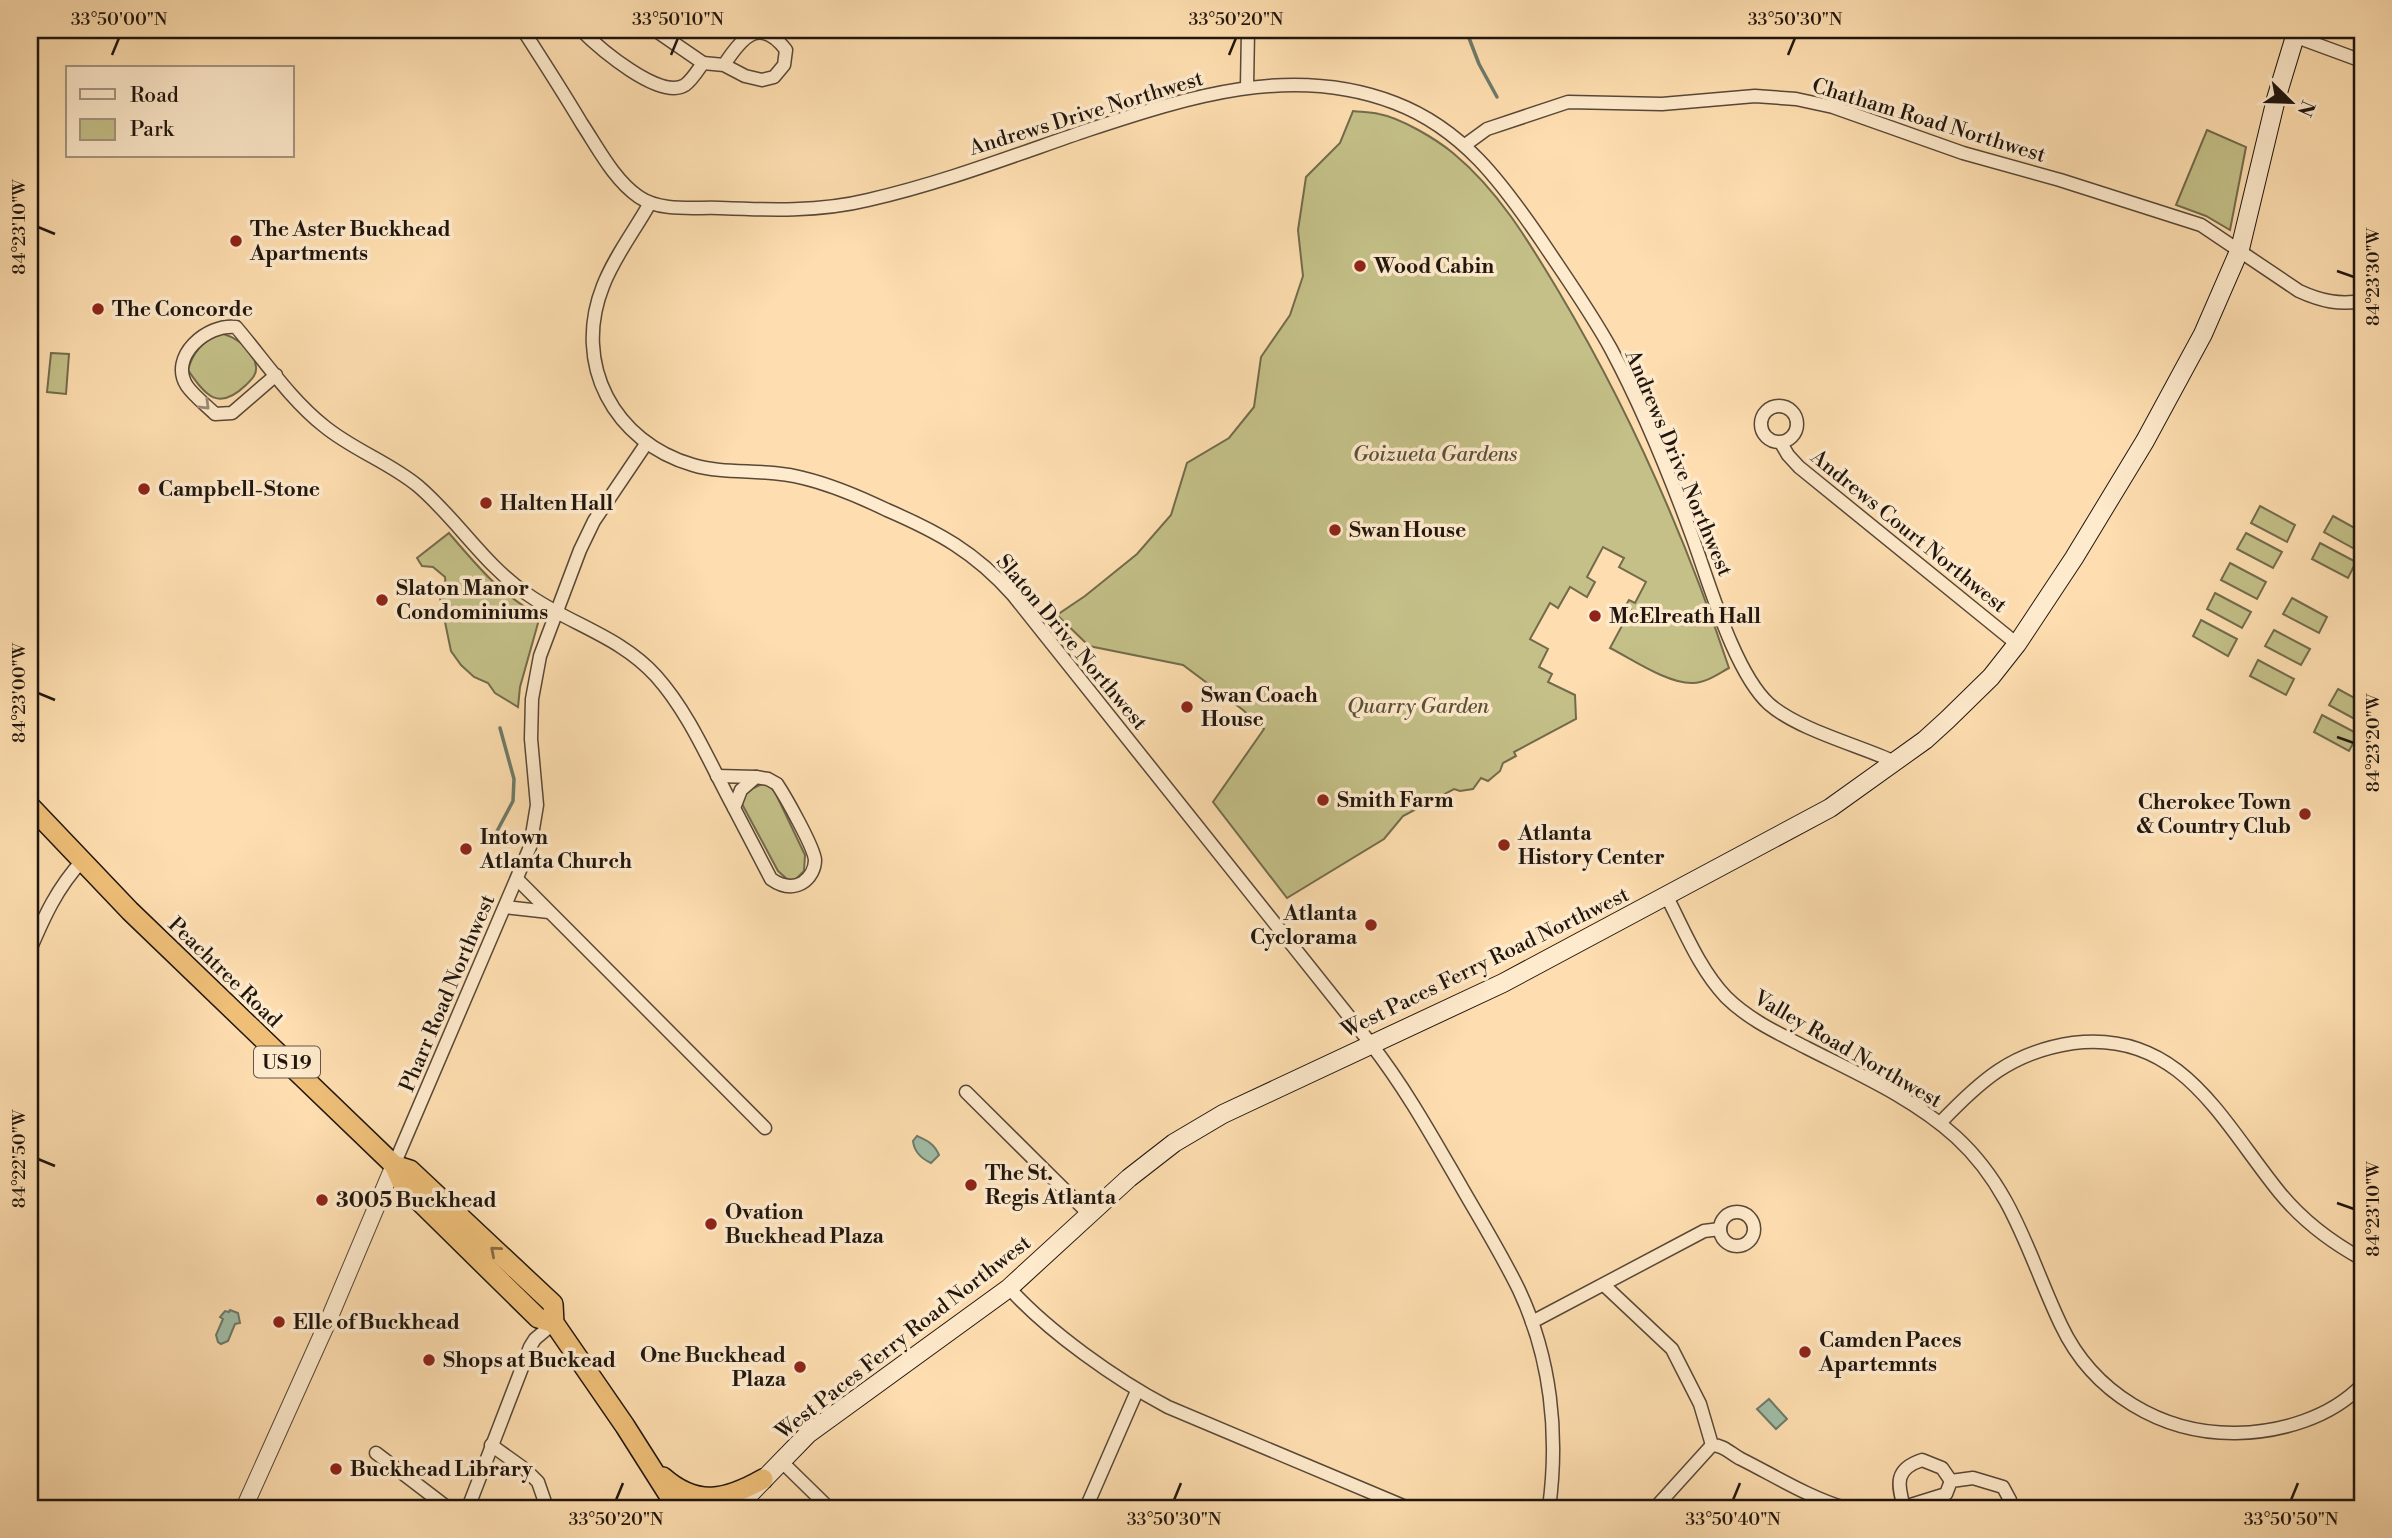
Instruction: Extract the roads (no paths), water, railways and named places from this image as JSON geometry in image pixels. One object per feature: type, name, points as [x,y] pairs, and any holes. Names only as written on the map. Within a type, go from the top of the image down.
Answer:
[{"type":"highway","name":"Peachtree Road","points":[[30,806],[208,987],[394,1165]]},
{"type":"highway","name":"US 19","points":[[394,1165],[410,1171],[553,1304],[554,1323],[677,1508]]},
{"type":"highway","points":[[651,1467],[680,1490],[702,1497],[712,1498],[737,1492],[764,1479]]},
{"type":"main road","name":"West Paces Ferry Road Northwest","points":[[736,1508],[808,1434],[1009,1288],[1151,1160],[1198,1128],[1503,983],[1667,897],[1830,808],[1895,762],[1947,720],[1991,677],[2017,644],[2074,558],[2151,432],[2203,334],[2240,249],[2276,99],[2295,33]]},
{"type":"street","points":[[523,30],[608,163],[633,192],[650,203]]},
{"type":"street","points":[[581,30],[642,79],[673,88],[685,85],[703,63]]},
{"type":"street","points":[[654,30],[703,63],[724,65],[745,76],[762,80],[774,77],[784,65],[786,50],[777,38],[763,32],[749,34],[735,47],[724,65]]},
{"type":"street","points":[[1247,87],[1248,30]]},
{"type":"street","points":[[2295,33],[2362,61]]},
{"type":"street","name":"Andrews Drive Northwest","points":[[650,203],[666,206],[778,210],[862,202],[914,189],[1161,106],[1247,87],[1309,85],[1367,94],[1419,113],[1465,145],[1489,168],[1569,280],[1613,353],[1665,466],[1731,641],[1752,684],[1767,702],[1785,716],[1895,762]]},
{"type":"street","name":"Chatham Road Northwest","points":[[1465,145],[1487,129],[1569,102],[1662,104],[1755,96],[1797,99],[1833,107],[1963,153],[2201,225],[2300,291],[2335,303],[2362,301]]},
{"type":"street","name":"Slaton Drive Northwest","points":[[650,203],[604,284],[595,311],[593,336],[596,368],[606,396],[624,423],[646,444],[670,458],[696,466],[777,473],[826,485],[930,529],[956,543],[978,560],[1013,595],[1371,1044],[1410,1098],[1502,1257],[1532,1322],[1544,1362],[1553,1420],[1553,1480],[1549,1508]]},
{"type":"street","points":[[276,375],[232,413],[215,414],[186,385],[181,368],[189,351],[202,334],[224,325],[236,327],[323,426],[349,445],[416,485],[503,576],[528,596],[617,642],[655,674],[683,712],[771,879],[789,887],[807,880],[814,868],[814,854],[777,784],[756,777],[717,776]]},
{"type":"street","name":"Andrews Court Northwest","points":[[1781,443],[1799,467],[2017,644]]},
{"type":"street","name":"Pharr Road Northwest","points":[[394,1165],[530,847],[537,805],[531,739],[532,699],[540,656],[594,521],[646,444]]},
{"type":"street","points":[[734,808],[741,790],[756,777]]},
{"type":"street","points":[[30,950],[53,897],[82,861]]},
{"type":"street","points":[[517,879],[765,1128]]},
{"type":"street","name":"Valley Road Northwest","points":[[1667,897],[1709,975],[1740,1010],[1764,1026],[1901,1096],[1940,1123],[1976,1158],[2006,1199],[2061,1325],[2081,1358],[2117,1394],[2141,1411],[2165,1422],[2206,1431],[2225,1433],[2266,1430],[2329,1410],[2354,1394],[2362,1385]]},
{"type":"street","points":[[505,907],[549,912]]},
{"type":"street","points":[[1940,1123],[1983,1079],[2029,1054],[2055,1046],[2090,1041],[2114,1042],[2140,1049],[2170,1063],[2194,1083],[2295,1210],[2328,1239],[2362,1259]]},
{"type":"street","points":[[966,1092],[1090,1215]]},
{"type":"street","points":[[244,1508],[329,1319],[394,1165]]},
{"type":"street","points":[[1532,1322],[1704,1231],[1720,1229]]},
{"type":"street","points":[[1604,1285],[1672,1349],[1700,1404],[1712,1445]]},
{"type":"street","points":[[1009,1288],[1028,1308],[1137,1391],[1178,1411],[1408,1508]]},
{"type":"street","points":[[468,1508],[530,1347],[535,1339],[554,1323]]},
{"type":"street","points":[[1086,1508],[1137,1391]]},
{"type":"street","points":[[491,1445],[538,1482],[548,1508]]},
{"type":"street","points":[[1655,1508],[1712,1445],[1720,1445],[1735,1456],[1804,1491],[1845,1508]]},
{"type":"street","points":[[376,1453],[448,1508]]},
{"type":"street","points":[[1922,1460],[1942,1468],[1951,1481],[1946,1494],[1903,1508],[1899,1489],[1900,1474],[1909,1464],[1922,1460]]},
{"type":"street","points":[[781,1461],[829,1508]]},
{"type":"street","points":[[1951,1481],[1973,1478],[2003,1488],[2011,1508]]},
{"type":"waterway","points":[[1462,30],[1469,38],[1479,64],[1497,97]]},
{"type":"waterway","points":[[496,833],[513,801],[514,779],[500,728]]},
{"type":"place","name":"The Aster Buckhead Apartments","points":[[236,241]]},
{"type":"place","name":"Wood Cabin","points":[[1360,266]]},
{"type":"place","name":"The Concorde","points":[[98,309]]},
{"type":"place","name":"Campbell-Stone","points":[[144,489]]},
{"type":"place","name":"Halten Hall","points":[[486,503]]},
{"type":"place","name":"Swan House","points":[[1335,530]]},
{"type":"place","name":"Slaton Manor Condominiums","points":[[382,600]]},
{"type":"place","name":"McElreath Hall","points":[[1595,616]]},
{"type":"place","name":"Swan Coach House","points":[[1187,707]]},
{"type":"place","name":"Smith Farm","points":[[1323,800]]},
{"type":"place","name":"Cherokee Town & Country Club","points":[[2305,814]]},
{"type":"place","name":"Atlanta History Center","points":[[1504,845]]},
{"type":"place","name":"Intown Atlanta Church","points":[[466,849]]},
{"type":"place","name":"Atlanta Cyclorama","points":[[1371,925]]},
{"type":"place","name":"The St. Regis Atlanta","points":[[971,1185]]},
{"type":"place","name":"3005 Buckhead","points":[[322,1200]]},
{"type":"place","name":"Ovation Buckhead Plaza","points":[[711,1224]]},
{"type":"place","name":"Elle of Buckhead","points":[[279,1322]]},
{"type":"place","name":"Camden Paces Apartemnts","points":[[1805,1352]]},
{"type":"place","name":"Shops at Buckead","points":[[429,1360]]},
{"type":"place","name":"One Buckhead Plaza","points":[[800,1367]]},
{"type":"place","name":"Buckhead Library","points":[[336,1469]]},
{"type":"park label","name":"Goizueta Gardens","points":[[1435,454]]},
{"type":"park label","name":"Quarry Garden","points":[[1418,706]]}]
